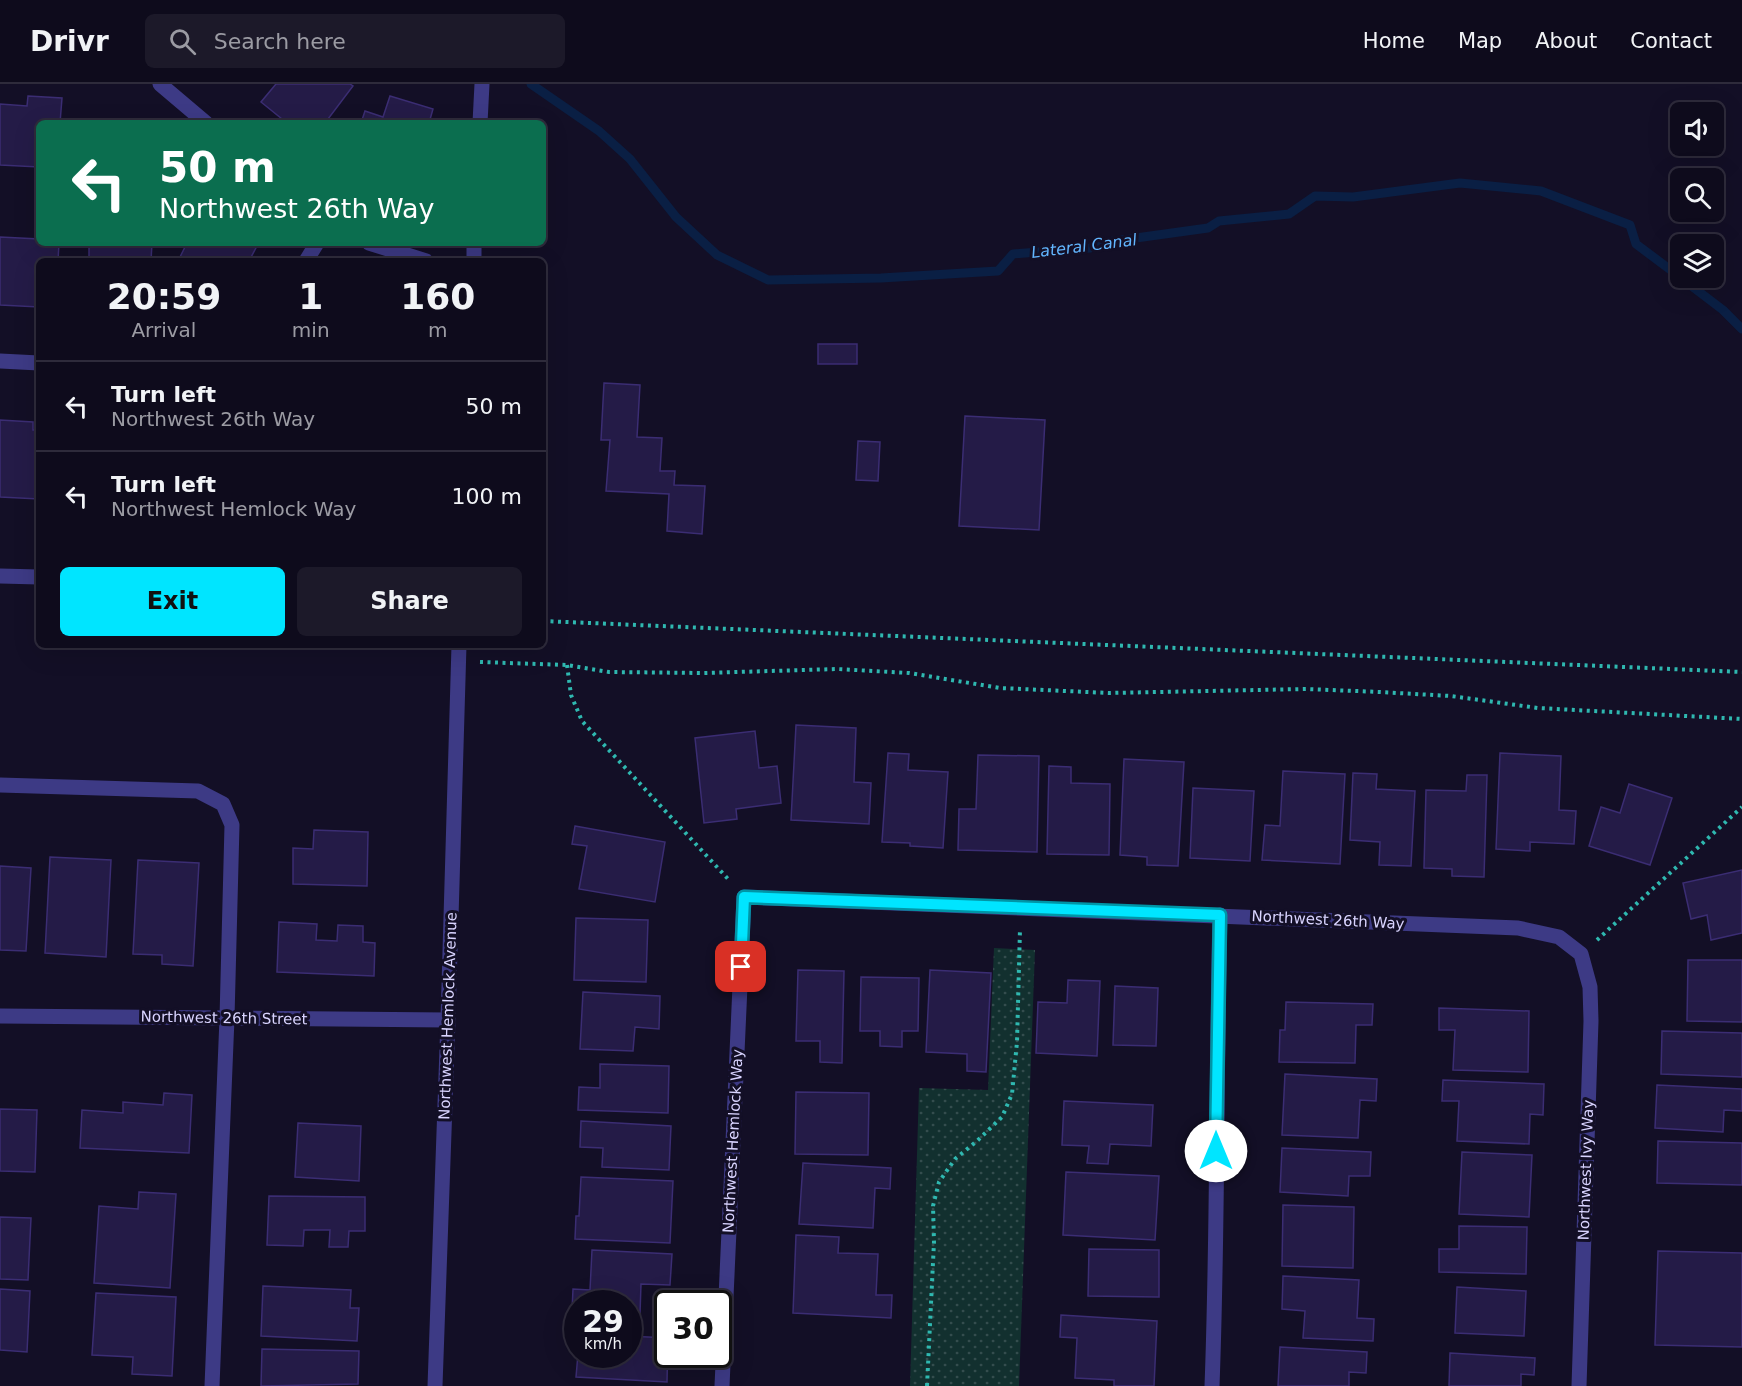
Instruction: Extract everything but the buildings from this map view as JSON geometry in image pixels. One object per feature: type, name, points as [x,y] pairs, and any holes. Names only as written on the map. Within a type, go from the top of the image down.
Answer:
[{"type":"street","points":[[160,84],[202,120]]},
{"type":"street","points":[[480,120],[482,84]]},
{"type":"street","points":[[378,246],[416,258]]},
{"type":"street","points":[[0,361],[36,363]]},
{"type":"street","points":[[0,576],[36,577]]},
{"type":"street","name":"Northwest Hemlock Avenue","points":[[435,1386],[459,648]]},
{"type":"street","points":[[0,785],[198,791],[223,804],[232,825],[227,1018],[212,1386]]},
{"type":"street","name":"Northwest 26th Way","points":[[744,897],[1518,928],[1559,937],[1581,954]]},
{"type":"street","name":"Northwest Hemlock Way","points":[[722,1386],[744,897]]},
{"type":"street","points":[[1212,1386],[1216,1293],[1220,915]]},
{"type":"street","name":"Northwest Ivy Way","points":[[1579,1386],[1591,1021],[1590,987],[1581,954]]},
{"type":"street","name":"Northwest 26th Street","points":[[0,1016],[448,1020]]},
{"type":"path","points":[[546,621],[1742,672]]},
{"type":"path","points":[[458,661],[567,665],[609,672],[704,673],[837,669],[909,673],[1000,688],[1108,693],[1306,689],[1380,692],[1451,696],[1538,708],[1742,719]]},
{"type":"path","points":[[567,665],[571,695],[582,721],[744,897]]},
{"type":"path","points":[[1581,954],[1742,807]]},
{"type":"path","points":[[927,1386],[933,1206],[939,1182],[955,1159],[1002,1117],[1012,1094],[1017,1042],[1020,908]]},
{"type":"green space","points":[[994,948],[1035,950],[1019,1386],[910,1386],[919,1088],[988,1090]]},
{"type":"waterway","name":"Lateral Canal","points":[[531,84],[599,131],[630,159],[676,217],[717,255],[768,280],[881,278],[998,271],[1013,254],[1090,248],[1107,242],[1208,228],[1219,221],[1289,214],[1315,196],[1353,197],[1460,183],[1541,191],[1630,225],[1636,244],[1670,270]]},
{"type":"waterway","name":"Lateral Canal","points":[[1694,288],[1723,310],[1742,329]]},
{"type":"route","points":[[741,967],[744,897],[1220,915],[1216,1151]]}]
